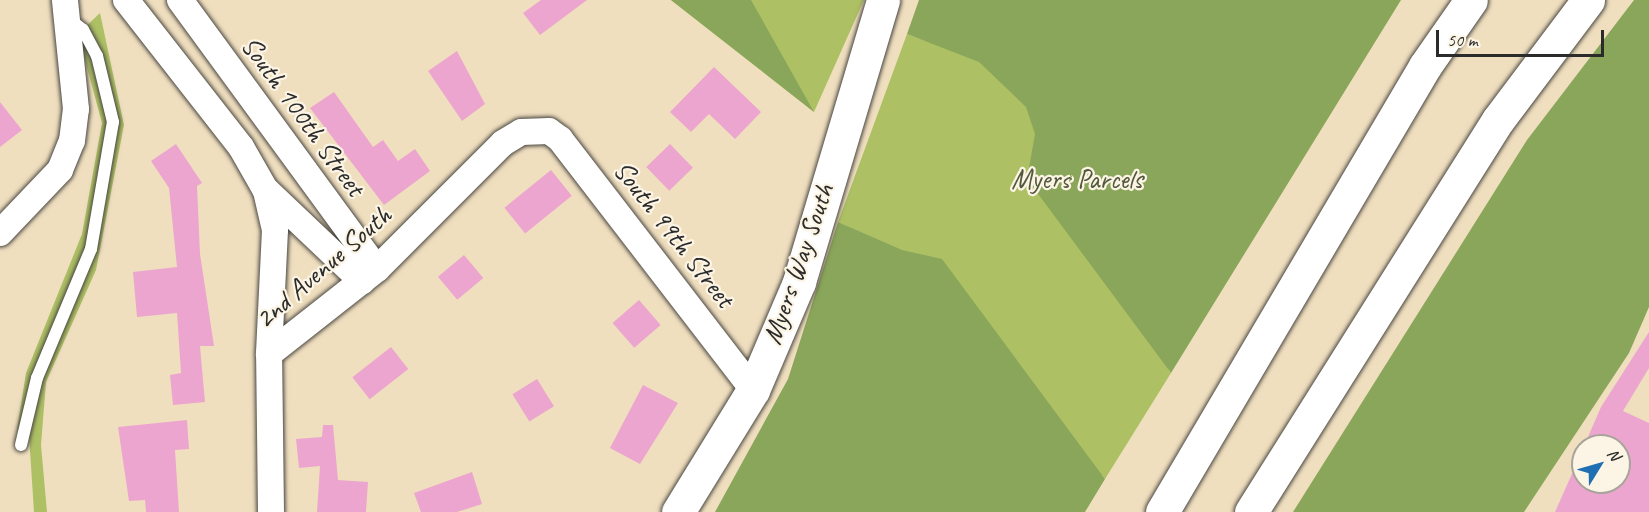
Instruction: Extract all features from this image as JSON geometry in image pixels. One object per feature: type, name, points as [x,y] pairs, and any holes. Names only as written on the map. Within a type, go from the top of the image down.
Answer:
[{"type":"main road","name":"Myers Way South","points":[[678,512],[753,390],[798,282],[883,0]]},
{"type":"main road","points":[[1162,512],[1425,66],[1471,0]]},
{"type":"main road","points":[[1251,512],[1498,120],[1588,0]]},
{"type":"street","points":[[126,0],[241,147],[265,189],[275,230],[269,354]]},
{"type":"street","name":"South 100th Street","points":[[180,0],[369,275]]},
{"type":"street","points":[[0,233],[55,176],[72,141],[76,109],[66,8]]},
{"type":"street","name":"2nd Avenue South","points":[[270,512],[269,354],[369,275],[503,143],[537,130]]},
{"type":"street","name":"South 99th Street","points":[[537,130],[560,139],[753,390]]},
{"type":"street","points":[[265,189],[369,275]]},
{"type":"lane","points":[[21,445],[37,378],[91,249],[113,122],[97,56],[83,30],[66,8]]},
{"type":"green space","points":[[671,0],[864,0],[814,112]]},
{"type":"green space","points":[[671,0],[751,0],[814,112]]},
{"type":"green space","points":[[919,0],[1401,0],[1171,373],[1027,179],[1035,134],[1026,107],[979,62],[907,34]]},
{"type":"green space","name":"Myers Parcels","points":[[1400,0],[1168,369],[1171,373],[1105,479],[1102,475],[730,512],[877,240],[838,222],[907,34],[926,41]]},
{"type":"green space","points":[[1634,0],[1649,0],[1649,307],[1629,353],[1576,434],[1571,434],[1571,441],[1524,512],[1293,512],[1527,140]]},
{"type":"green space","points":[[100,13],[124,125],[96,270],[46,382],[41,445],[47,512],[34,512],[29,435],[17,430],[26,373],[82,234],[102,123],[78,34]]},
{"type":"green space","points":[[838,222],[902,250],[942,259],[1105,479],[1085,512],[715,512],[788,379]]},
{"type":"building","points":[[541,0],[587,0],[540,35],[523,13]]},
{"type":"building","points":[[457,51],[485,104],[462,121],[428,71]]},
{"type":"building","points":[[714,67],[761,112],[735,139],[709,114],[691,132],[670,112]]},
{"type":"building","points":[[334,92],[373,147],[383,140],[398,161],[415,149],[430,171],[384,205],[310,108]]},
{"type":"building","points":[[0,102],[22,130],[0,147]]},
{"type":"building","points":[[176,144],[202,183],[197,186],[200,254],[214,346],[200,346],[205,402],[173,405],[170,375],[181,373],[177,313],[137,317],[133,272],[177,267],[169,188],[151,161]]},
{"type":"building","points":[[670,144],[693,168],[669,191],[646,167]]},
{"type":"building","points":[[551,170],[572,196],[525,233],[504,208]]},
{"type":"building","points":[[464,255],[483,278],[457,300],[438,277]]},
{"type":"building","points":[[639,300],[661,325],[634,348],[613,323]]},
{"type":"building","points":[[1649,332],[1649,368],[1623,411],[1649,423],[1649,512],[1555,512],[1571,476],[1571,494],[1631,494],[1631,434],[1589,434],[1601,407]]},
{"type":"building","points":[[391,347],[408,369],[370,399],[352,377]]},
{"type":"building","points":[[537,379],[554,406],[529,422],[512,394]]},
{"type":"building","points":[[643,385],[678,403],[640,464],[610,448]]},
{"type":"building","points":[[187,420],[189,449],[175,450],[179,512],[146,512],[145,500],[129,501],[118,427]]},
{"type":"building","points":[[323,425],[333,425],[338,480],[368,482],[366,512],[317,512],[320,466],[299,468],[296,439],[322,437]]},
{"type":"building","points":[[472,472],[482,504],[457,512],[421,512],[414,493]]}]
